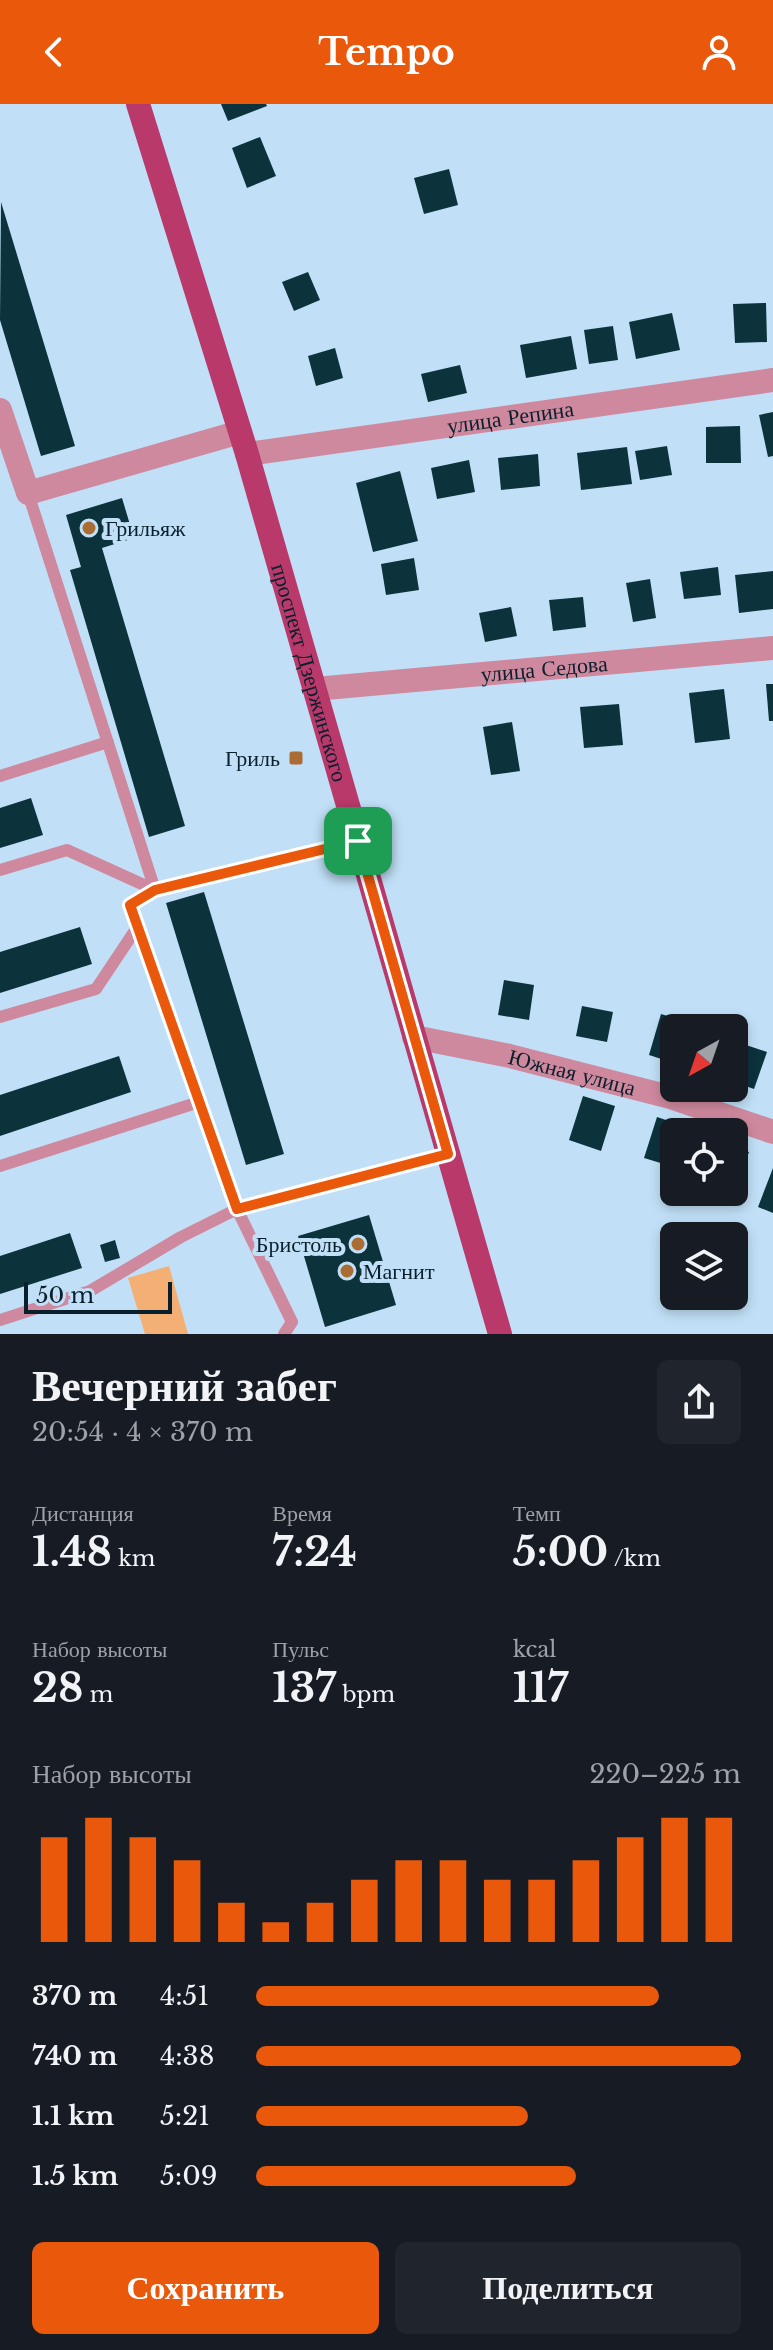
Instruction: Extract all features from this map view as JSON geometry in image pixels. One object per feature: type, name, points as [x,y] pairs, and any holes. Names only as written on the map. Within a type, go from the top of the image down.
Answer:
[{"type":"main road","name":"проспект Дзержинского","points":[[138,104],[244,443],[500,1334]]},
{"type":"street","name":"улица Репина","points":[[28,493],[244,443],[773,380]]},
{"type":"street","points":[[1,416],[28,493]]},
{"type":"street","name":"улица Седова","points":[[315,689],[773,648]]},
{"type":"street","name":"Южная улица","points":[[414,1037],[510,1056],[670,1097],[773,1132]]},
{"type":"lane","points":[[28,493],[155,890]]},
{"type":"lane","points":[[0,776],[108,742]]},
{"type":"lane","points":[[284,1334],[292,1322],[237,1209],[130,905],[155,890],[358,841]]},
{"type":"lane","points":[[0,870],[67,850],[155,890]]},
{"type":"lane","points":[[0,1017],[96,989],[138,926]]},
{"type":"lane","points":[[0,1166],[199,1102]]},
{"type":"lane","points":[[0,1320],[90,1291],[181,1237],[237,1209],[448,1154]]},
{"type":"shaded area","points":[[169,1266],[188,1334],[145,1334],[128,1278]]},
{"type":"building","points":[[221,104],[266,104],[267,106],[228,121]]},
{"type":"building","points":[[260,137],[276,176],[247,188],[232,148]]},
{"type":"building","points":[[449,169],[458,205],[424,214],[414,178]]},
{"type":"building","points":[[1,202],[75,446],[41,456],[0,320]]},
{"type":"building","points":[[308,272],[320,300],[294,311],[282,282]]},
{"type":"building","points":[[766,303],[767,342],[735,343],[733,304]]},
{"type":"building","points":[[672,313],[680,350],[636,359],[629,322]]},
{"type":"building","points":[[613,326],[618,360],[589,364],[584,330]]},
{"type":"building","points":[[571,336],[577,369],[526,378],[520,345]]},
{"type":"building","points":[[335,348],[343,378],[316,386],[308,356]]},
{"type":"building","points":[[460,365],[467,393],[428,402],[421,374]]},
{"type":"building","points":[[773,412],[773,456],[768,457],[759,415]]},
{"type":"building","points":[[740,426],[741,463],[706,463],[706,427]]},
{"type":"building","points":[[667,446],[672,475],[640,480],[635,451]]},
{"type":"building","points":[[627,447],[632,484],[581,490],[577,453]]},
{"type":"building","points":[[538,454],[540,486],[501,490],[498,458]]},
{"type":"building","points":[[469,460],[475,492],[437,499],[431,468]]},
{"type":"building","points":[[400,471],[418,541],[373,552],[356,483]]},
{"type":"building","points":[[122,498],[134,538],[102,548],[185,826],[149,837],[70,570],[81,567],[66,515]]},
{"type":"building","points":[[414,558],[419,590],[386,595],[381,564]]},
{"type":"building","points":[[718,567],[721,595],[684,599],[680,572]]},
{"type":"building","points":[[773,571],[773,609],[739,613],[735,575]]},
{"type":"building","points":[[650,579],[656,618],[633,622],[626,583]]},
{"type":"building","points":[[583,597],[586,627],[553,631],[549,600]]},
{"type":"building","points":[[511,607],[517,636],[485,642],[479,613]]},
{"type":"building","points":[[766,684],[773,684],[773,721],[769,721]]},
{"type":"building","points":[[724,689],[730,739],[695,743],[689,693]]},
{"type":"building","points":[[619,704],[623,745],[584,748],[580,707]]},
{"type":"building","points":[[512,722],[520,771],[491,775],[483,727]]},
{"type":"building","points":[[31,798],[43,835],[0,848],[0,808]]},
{"type":"building","points":[[204,892],[284,1154],[246,1165],[166,903]]},
{"type":"building","points":[[80,927],[92,964],[0,993],[0,952]]},
{"type":"building","points":[[504,980],[534,985],[529,1020],[498,1015]]},
{"type":"building","points":[[582,1006],[613,1012],[607,1042],[576,1036]]},
{"type":"building","points":[[660,1017],[660,1059],[649,1055]]},
{"type":"building","points":[[748,1046],[767,1052],[754,1089],[748,1087]]},
{"type":"building","points":[[119,1056],[131,1092],[0,1136],[0,1095]]},
{"type":"building","points":[[583,1096],[615,1106],[601,1151],[569,1140]]},
{"type":"building","points":[[657,1117],[660,1118],[660,1163],[644,1158]]},
{"type":"building","points":[[773,1168],[773,1213],[758,1207]]},
{"type":"building","name":"Магнит","points":[[369,1215],[396,1305],[325,1327],[298,1236]]},
{"type":"building","points":[[70,1233],[82,1268],[0,1294],[0,1256]]},
{"type":"building","points":[[115,1240],[120,1258],[105,1262],[100,1245]]},
{"type":"place","name":"Грильяж","points":[[89,528]]},
{"type":"place","name":"Гриль","points":[[296,758]]},
{"type":"place","name":"Бристоль","points":[[358,1244]]},
{"type":"place","name":"Магнит","points":[[347,1271]]},
{"type":"route","points":[[358,841],[448,1154],[237,1209],[130,905],[155,890],[358,841]]}]
